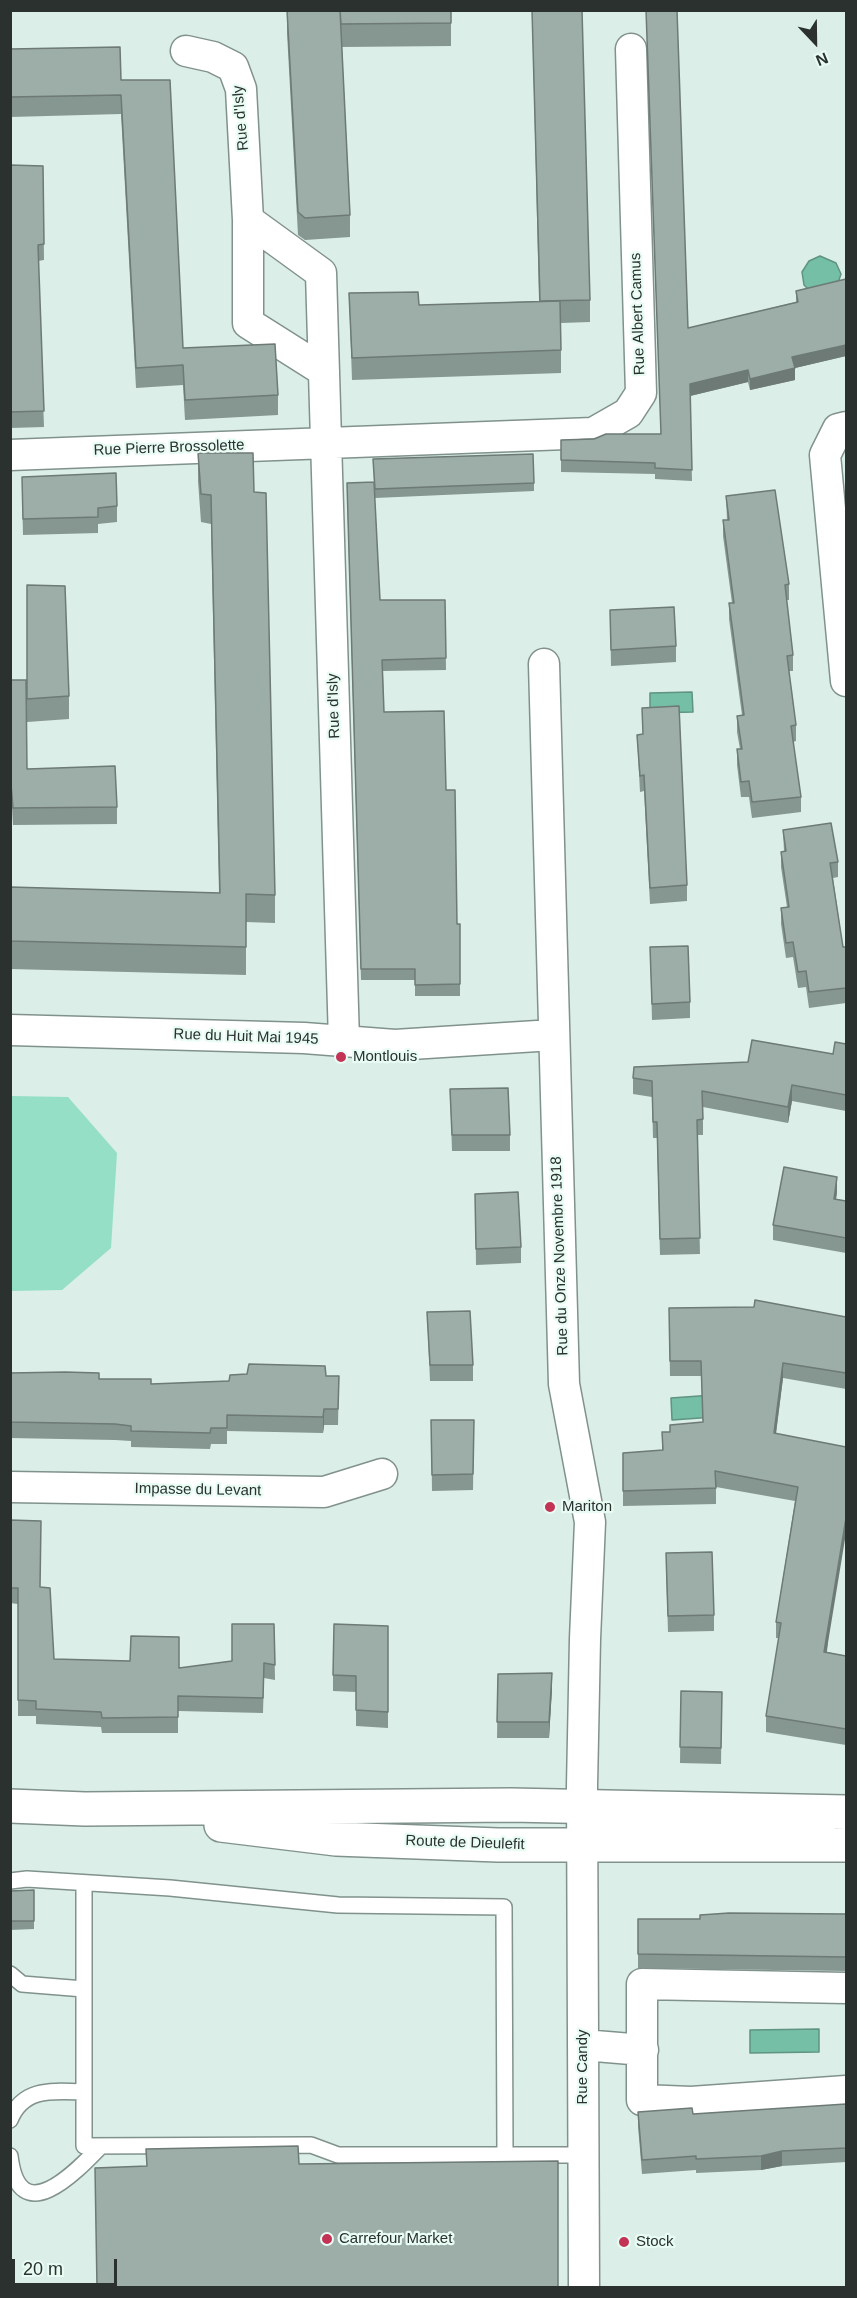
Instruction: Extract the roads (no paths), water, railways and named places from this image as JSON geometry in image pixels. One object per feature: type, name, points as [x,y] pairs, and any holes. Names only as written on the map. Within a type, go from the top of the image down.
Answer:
[{"type":"main road","name":"Route de Dieulefit","points":[[10,1806],[85,1809],[511,1805],[841,1811]]},
{"type":"main road","points":[[511,1805],[551,1824],[583,1846]]},
{"type":"main road","name":"Route de Dieulefit","points":[[85,1809],[336,1839],[583,1846],[846,1845]]},
{"type":"street","name":"Rue Albert Camus","points":[[327,442],[593,433],[628,413],[640,393],[632,49]]},
{"type":"street","name":"Rue d'Isly","points":[[186,51],[213,57],[233,67],[241,89],[248,220],[248,323],[324,371]]},
{"type":"street","name":"Rue d'Isly","points":[[248,220],[321,273],[344,1041]]},
{"type":"street","points":[[846,427],[838,429],[825,455],[846,681]]},
{"type":"street","name":"Rue Pierre Brossolette","points":[[10,455],[327,442]]},
{"type":"street","name":"Rue du Onze Novembre 1918","points":[[544,664],[564,1384],[590,1522],[585,1639],[583,1846]]},
{"type":"street","name":"Rue du Huit Mai 1945","points":[[10,1030],[344,1041],[396,1046],[554,1035]]},
{"type":"street","name":"Impasse du Levant","points":[[10,1487],[324,1492],[382,1474]]},
{"type":"street","points":[[583,1846],[616,1829],[652,1825],[802,1828],[841,1811]]},
{"type":"street","name":"Rue Candy","points":[[583,1846],[584,2288]]},
{"type":"street","points":[[846,1988],[642,1984],[642,2100],[691,2102],[846,2091]]},
{"type":"street","points":[[583,2045],[643,2050]]},
{"type":"lane","points":[[10,1881],[27,1879],[170,1888],[338,1905],[504,1907],[505,2155]]},
{"type":"lane","points":[[84,1883],[84,2146],[311,2145],[338,2156],[584,2155]]},
{"type":"lane","points":[[10,1974],[22,1984],[84,1989]]},
{"type":"lane","points":[[10,2120],[21,2102],[33,2093],[83,2092]]},
{"type":"lane","points":[[10,2156],[20,2188],[32,2193],[49,2191],[76,2171],[101,2146]]},
{"type":"place","name":"Montlouis","points":[[341,1057]]},
{"type":"place","name":"Mariton","points":[[550,1507]]},
{"type":"place","name":"Carrefour Market","points":[[327,2239]]},
{"type":"place","name":"Stock","points":[[624,2242]]}]
